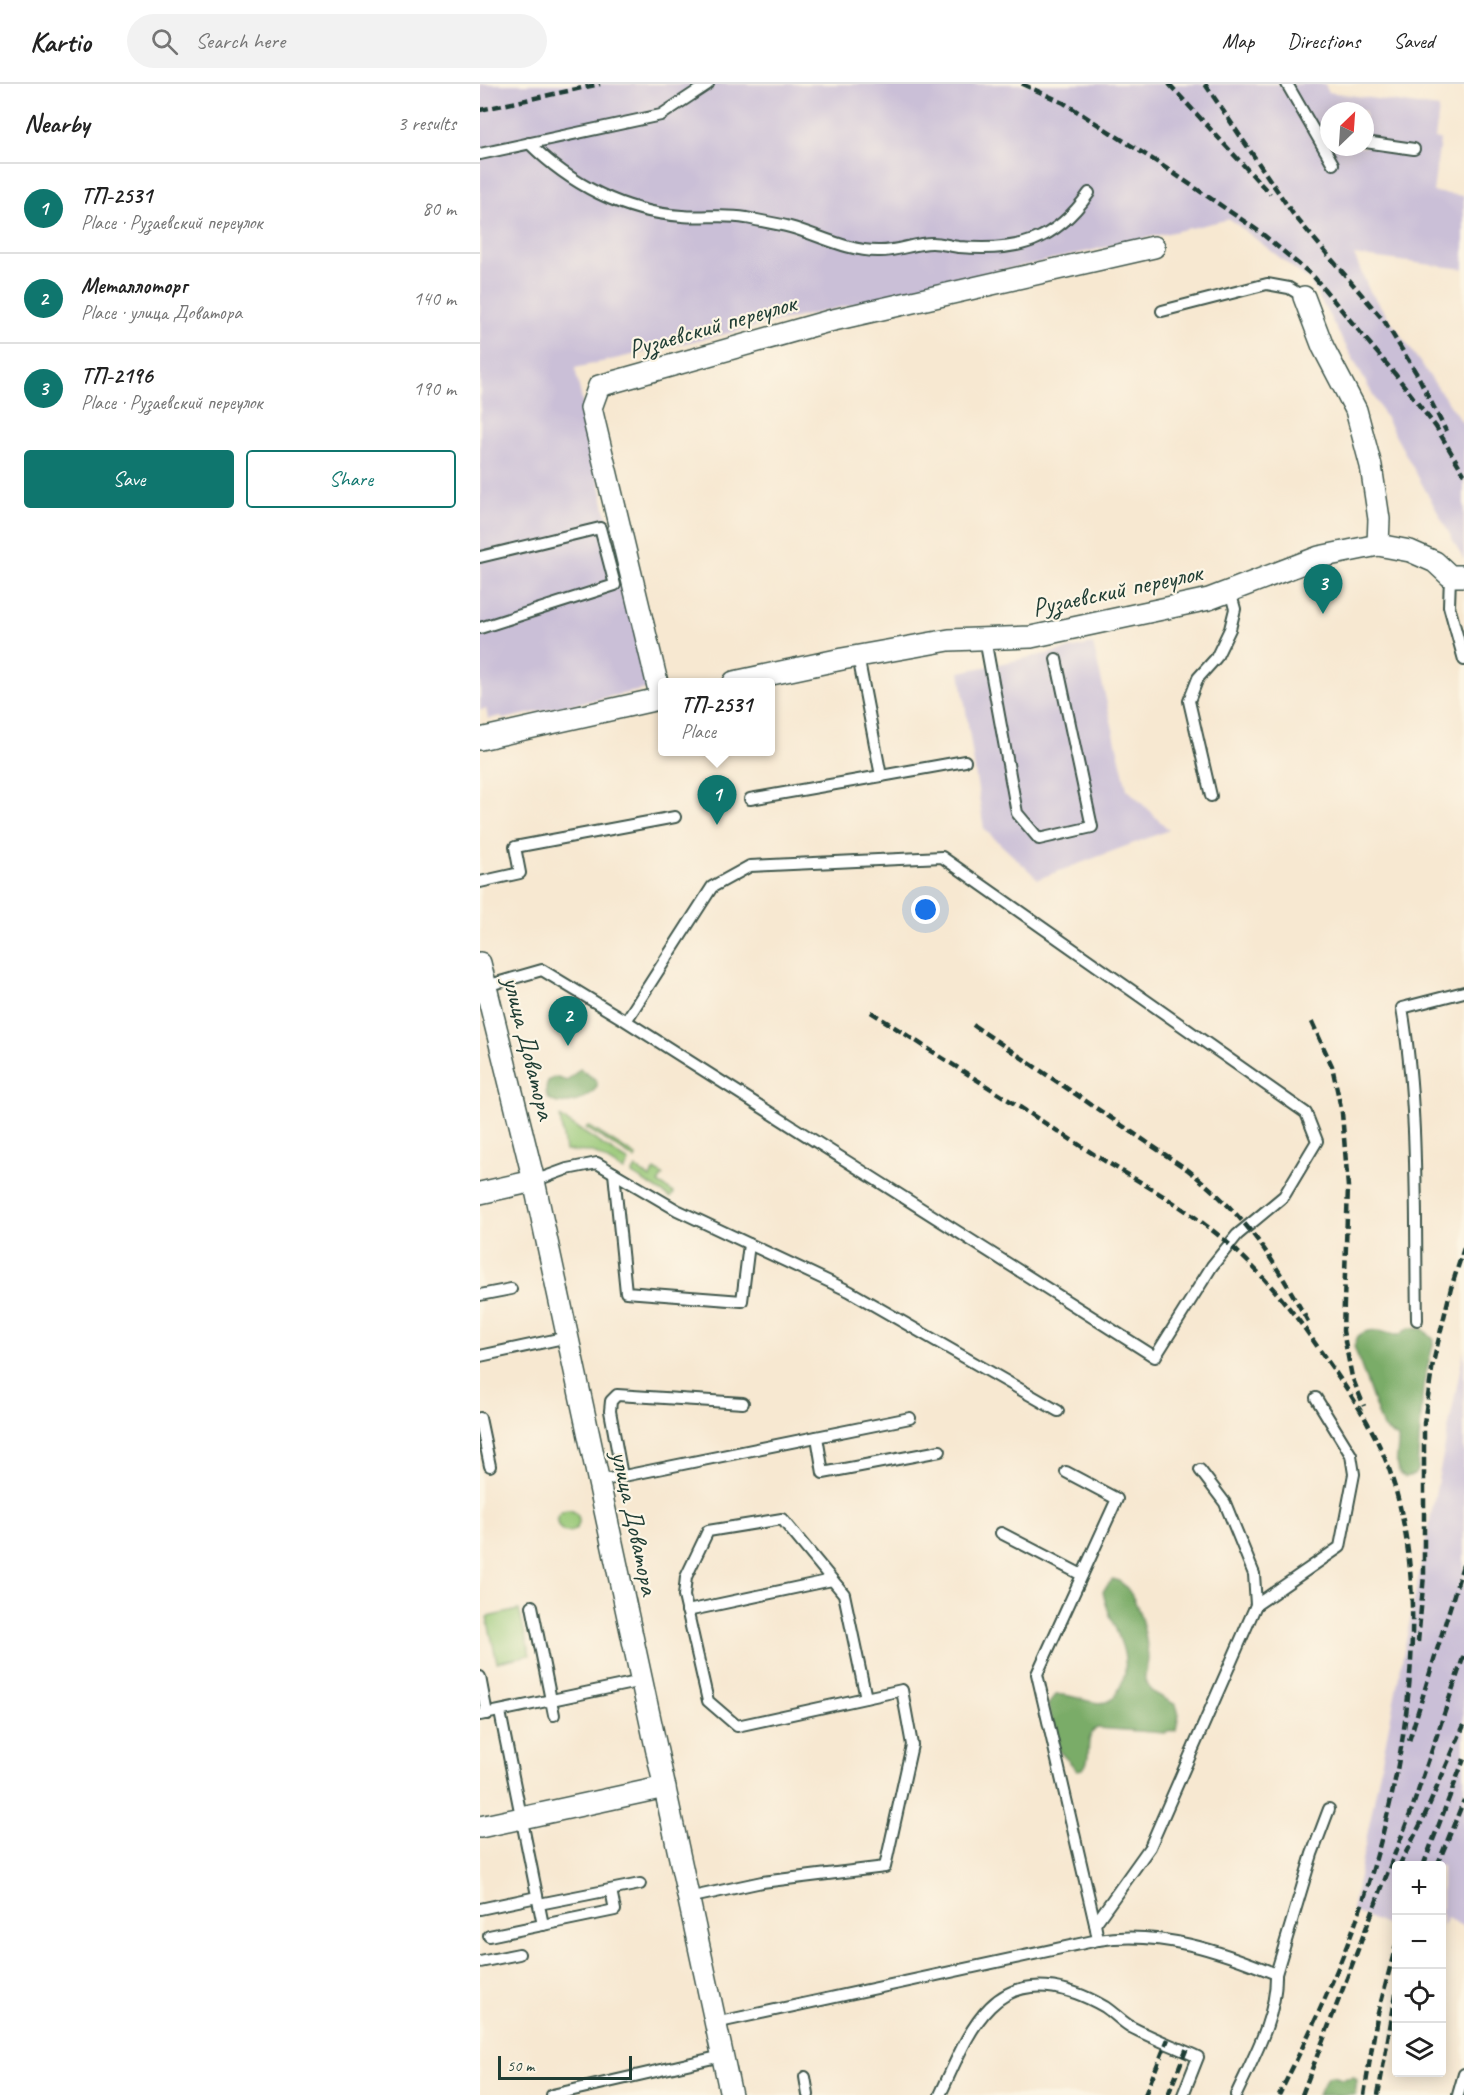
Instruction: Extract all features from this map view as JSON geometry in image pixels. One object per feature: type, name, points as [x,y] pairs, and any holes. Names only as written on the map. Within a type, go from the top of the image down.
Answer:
[{"type":"street","name":"Рузаевский переулок","points":[[658,683],[591,408],[599,386],[829,321],[1154,247]]},
{"type":"street","points":[[1304,297],[1323,347],[1356,410],[1371,466],[1379,519],[1378,545]]},
{"type":"street","name":"Рузаевский переулок","points":[[753,678],[949,640],[1031,637],[1209,599],[1319,557],[1378,545],[1410,551],[1435,562],[1457,576]]},
{"type":"street","name":"Рузаевский переулок","points":[[480,739],[658,700]]},
{"type":"street","name":"улица Доватора","points":[[483,984],[534,1181],[731,2095]]},
{"type":"street","points":[[480,1193],[534,1181]]},
{"type":"street","points":[[480,1827],[664,1787]]},
{"type":"lane","points":[[480,154],[661,115],[708,84]]},
{"type":"lane","points":[[1287,84],[1333,164]]},
{"type":"lane","points":[[1316,135],[1320,135]]},
{"type":"lane","points":[[529,143],[549,164],[589,190],[631,206],[680,216],[741,217],[790,226],[842,245],[878,251],[931,243],[1000,248],[1032,242],[1054,232],[1075,214],[1089,193]]},
{"type":"lane","points":[[1374,143],[1414,149]]},
{"type":"lane","points":[[1162,311],[1267,284],[1289,288],[1304,297]]},
{"type":"lane","points":[[480,556],[600,528],[615,585],[480,628]]},
{"type":"lane","points":[[1457,576],[1449,606],[1464,660]]},
{"type":"lane","points":[[1211,796],[1189,701],[1198,678],[1216,658],[1230,629],[1235,609],[1230,591]]},
{"type":"lane","points":[[985,639],[1017,813],[1039,839],[1092,827],[1056,659]]},
{"type":"lane","points":[[858,656],[881,776]]},
{"type":"lane","points":[[750,799],[965,761]]},
{"type":"lane","points":[[480,882],[520,873],[515,847],[675,817]]},
{"type":"lane","points":[[483,984],[542,970],[1155,1357],[1212,1266],[1237,1235],[1284,1196],[1317,1141],[1306,1113],[942,857],[750,866],[712,886],[626,1021]]},
{"type":"lane","points":[[1417,1320],[1414,1162],[1407,1036],[1402,1008],[1464,992]]},
{"type":"lane","points":[[534,1181],[567,1169],[597,1163],[677,1210],[849,1291],[1058,1411]]},
{"type":"lane","points":[[614,1173],[626,1292],[742,1301],[749,1244]]},
{"type":"lane","points":[[480,1295],[511,1289]]},
{"type":"lane","points":[[480,1356],[568,1337]]},
{"type":"lane","points":[[622,1476],[610,1411],[611,1401],[617,1395],[743,1403]]},
{"type":"lane","points":[[1256,1605],[1340,1546],[1354,1474],[1351,1455],[1316,1398]]},
{"type":"lane","points":[[480,1418],[490,1466]]},
{"type":"lane","points":[[599,1481],[910,1418]]},
{"type":"lane","points":[[817,1437],[823,1473],[940,1450]]},
{"type":"lane","points":[[1095,1923],[1150,1847],[1256,1605],[1254,1574],[1225,1503],[1200,1470]]},
{"type":"lane","points":[[1066,1472],[1117,1499],[1037,1674],[1098,1940]]},
{"type":"lane","points":[[688,1898],[762,1882],[885,1867],[912,1745],[902,1690],[866,1698],[737,1726],[708,1701],[684,1596],[686,1577],[708,1531],[782,1519],[844,1594],[866,1698]]},
{"type":"lane","points":[[1001,1533],[1082,1575]]},
{"type":"lane","points":[[687,1611],[832,1580]]},
{"type":"lane","points":[[532,1606],[554,1715]]},
{"type":"lane","points":[[480,1677],[484,1715],[642,1681]]},
{"type":"lane","points":[[500,1712],[543,1925]]},
{"type":"lane","points":[[1236,2095],[1266,2030],[1276,1985],[1276,1974],[1312,1854],[1329,1809]]},
{"type":"lane","points":[[480,1909],[640,1884]]},
{"type":"lane","points":[[489,1936],[615,1910],[611,1890]]},
{"type":"lane","points":[[715,2023],[1126,1935],[1186,1944],[1247,1962],[1276,1974]]},
{"type":"lane","points":[[480,1962],[519,1954]]},
{"type":"lane","points":[[940,2095],[969,2036],[989,2007],[1009,1992],[1040,1985],[1070,1992],[1105,2007],[1130,2026],[1198,2056],[1183,2095]]},
{"type":"lane","points":[[552,2095],[722,2056]]},
{"type":"lane","points":[[1458,2095],[1464,2074]]},
{"type":"lane","points":[[805,2077],[808,2095]]},
{"type":"shaded area","points":[[480,84],[1325,84],[1328,92],[1439,108],[1435,139],[1440,140],[1433,192],[1464,196],[1464,269],[1354,255],[1369,290],[1464,425],[1464,560],[1310,281],[1230,219],[575,368],[606,513],[651,688],[503,719],[501,716],[488,719],[486,709],[480,710]]},
{"type":"shaded area","points":[[1093,644],[1127,789],[1169,830],[1038,879],[984,829],[960,672]]},
{"type":"shaded area","points":[[1464,1350],[1464,1927],[1447,1918],[1446,1920],[1446,1861],[1392,1861],[1392,1927],[1352,1911]]},
{"type":"green space","points":[[580,1069],[596,1080],[597,1086],[591,1093],[574,1102],[555,1102],[549,1099],[546,1092],[548,1081],[555,1077],[567,1081]]},
{"type":"green space","points":[[560,1117],[629,1162],[624,1171],[593,1152],[565,1151]]},
{"type":"green space","points":[[588,1126],[636,1156],[635,1159],[586,1128]]},
{"type":"green space","points":[[636,1168],[650,1178],[655,1170],[663,1175],[658,1183],[674,1193],[671,1198],[632,1174]]},
{"type":"green space","points":[[1409,1328],[1423,1329],[1434,1340],[1423,1386],[1417,1470],[1414,1475],[1405,1477],[1400,1474],[1397,1465],[1398,1438],[1383,1428],[1354,1346],[1358,1336],[1368,1331],[1399,1335]]},
{"type":"green space","points":[[568,1510],[576,1513],[579,1521],[576,1529],[568,1532],[560,1529],[557,1521],[560,1513]]},
{"type":"green space","points":[[1113,1579],[1128,1590],[1134,1600],[1143,1625],[1147,1648],[1145,1681],[1151,1691],[1176,1705],[1179,1714],[1176,1730],[1165,1733],[1097,1728],[1090,1737],[1086,1764],[1083,1769],[1077,1770],[1058,1750],[1048,1705],[1056,1695],[1068,1695],[1100,1703],[1106,1702],[1112,1699],[1118,1691],[1126,1664],[1103,1591]]},
{"type":"green space","points":[[519,1610],[530,1655],[497,1662],[487,1617]]},
{"type":"green space","points":[[1327,2077],[1342,2079],[1354,2077],[1357,2080],[1355,2095],[1318,2095]]},
{"type":"railway","points":[[480,110],[600,84]]},
{"type":"railway","points":[[1022,84],[1064,103],[1157,162],[1260,232],[1314,277],[1436,427],[1464,474]]},
{"type":"railway","points":[[1169,84],[1270,194]]},
{"type":"railway","points":[[1205,84],[1293,214],[1385,322],[1418,376],[1446,431]]},
{"type":"railway","points":[[871,1012],[1095,1155],[1178,1205],[1221,1237],[1281,1298],[1307,1332],[1348,1391],[1382,1450],[1402,1517],[1410,1570],[1412,1625],[1410,1681],[1403,1737],[1380,1845],[1365,1895],[1326,1996],[1279,2095]]},
{"type":"railway","points":[[1312,1022],[1332,1066],[1342,1113],[1348,1187],[1343,1331],[1352,1377],[1364,1406]]},
{"type":"railway","points":[[973,1025],[1188,1170],[1209,1188],[1228,1205],[1258,1241],[1310,1325]]},
{"type":"railway","points":[[1418,1642],[1424,1575],[1424,1423],[1433,1363],[1451,1288],[1464,1248]]},
{"type":"railway","points":[[1409,1741],[1464,1562]]},
{"type":"railway","points":[[1302,2095],[1412,1809],[1464,1655]]},
{"type":"railway","points":[[1402,1861],[1424,1817],[1464,1725]]},
{"type":"railway","points":[[1425,1861],[1464,1759]]},
{"type":"railway","points":[[1439,1861],[1464,1800]]},
{"type":"railway","points":[[1364,2095],[1377,2017],[1392,1960]]},
{"type":"railway","points":[[1378,2095],[1392,2016]]},
{"type":"railway","points":[[1145,2095],[1168,2039]]},
{"type":"railway","points":[[1168,2095],[1188,2045]]},
{"type":"place","name":"ТП-2196","points":[[1323,614]]},
{"type":"place","name":"ТП-2531","points":[[717,825]]},
{"type":"place","name":"Металлоторг","points":[[568,1046]]}]
